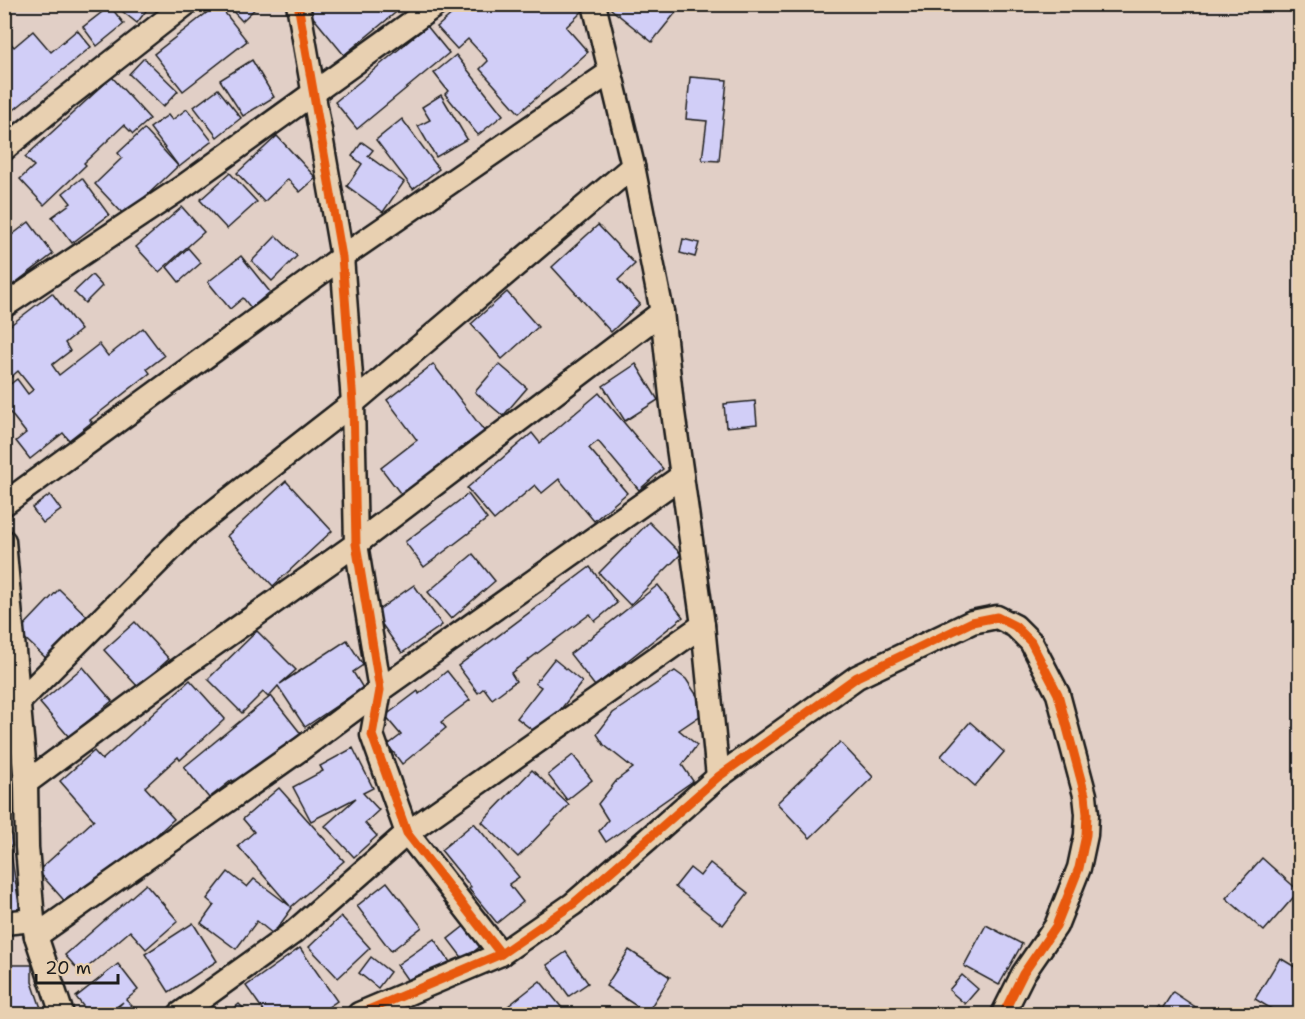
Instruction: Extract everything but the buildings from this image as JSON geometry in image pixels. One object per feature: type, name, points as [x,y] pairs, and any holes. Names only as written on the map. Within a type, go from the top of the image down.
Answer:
[{"type":"street","points":[[5,147],[186,4]]},
{"type":"street","points":[[298,4],[342,257],[353,403],[356,544],[380,690],[372,735],[407,833],[501,954]]},
{"type":"street","points":[[4,306],[184,186],[437,4]]},
{"type":"street","points":[[594,4],[633,166],[662,312],[702,625],[718,777]]},
{"type":"street","points":[[4,504],[342,257],[609,73]]},
{"type":"street","points":[[18,703],[189,531],[353,403],[633,166]]},
{"type":"street","points":[[26,783],[181,668],[356,544],[662,312]]},
{"type":"street","points":[[4,923],[35,928],[301,749],[380,690],[682,476]]},
{"type":"street","points":[[4,541],[26,783],[27,847],[35,928],[62,1014]]},
{"type":"street","points":[[369,1013],[501,954],[573,904],[718,777],[857,677],[972,622],[997,617],[1015,626],[1031,642],[1058,694],[1085,795],[1087,814],[1086,835],[1079,868],[1056,926],[1023,974],[1003,1014]]},
{"type":"street","points":[[180,1014],[294,932],[407,833],[702,625]]},
{"type":"cycle path","points":[[298,4],[342,257],[353,403],[356,544],[380,690],[372,735],[407,833],[501,954]]},
{"type":"cycle path","points":[[359,1014],[501,954],[573,904],[718,777],[857,677],[972,622],[997,617],[1015,626],[1031,642],[1058,694],[1085,795],[1087,814],[1086,835],[1079,868],[1056,926],[1023,974],[1003,1014]]}]
